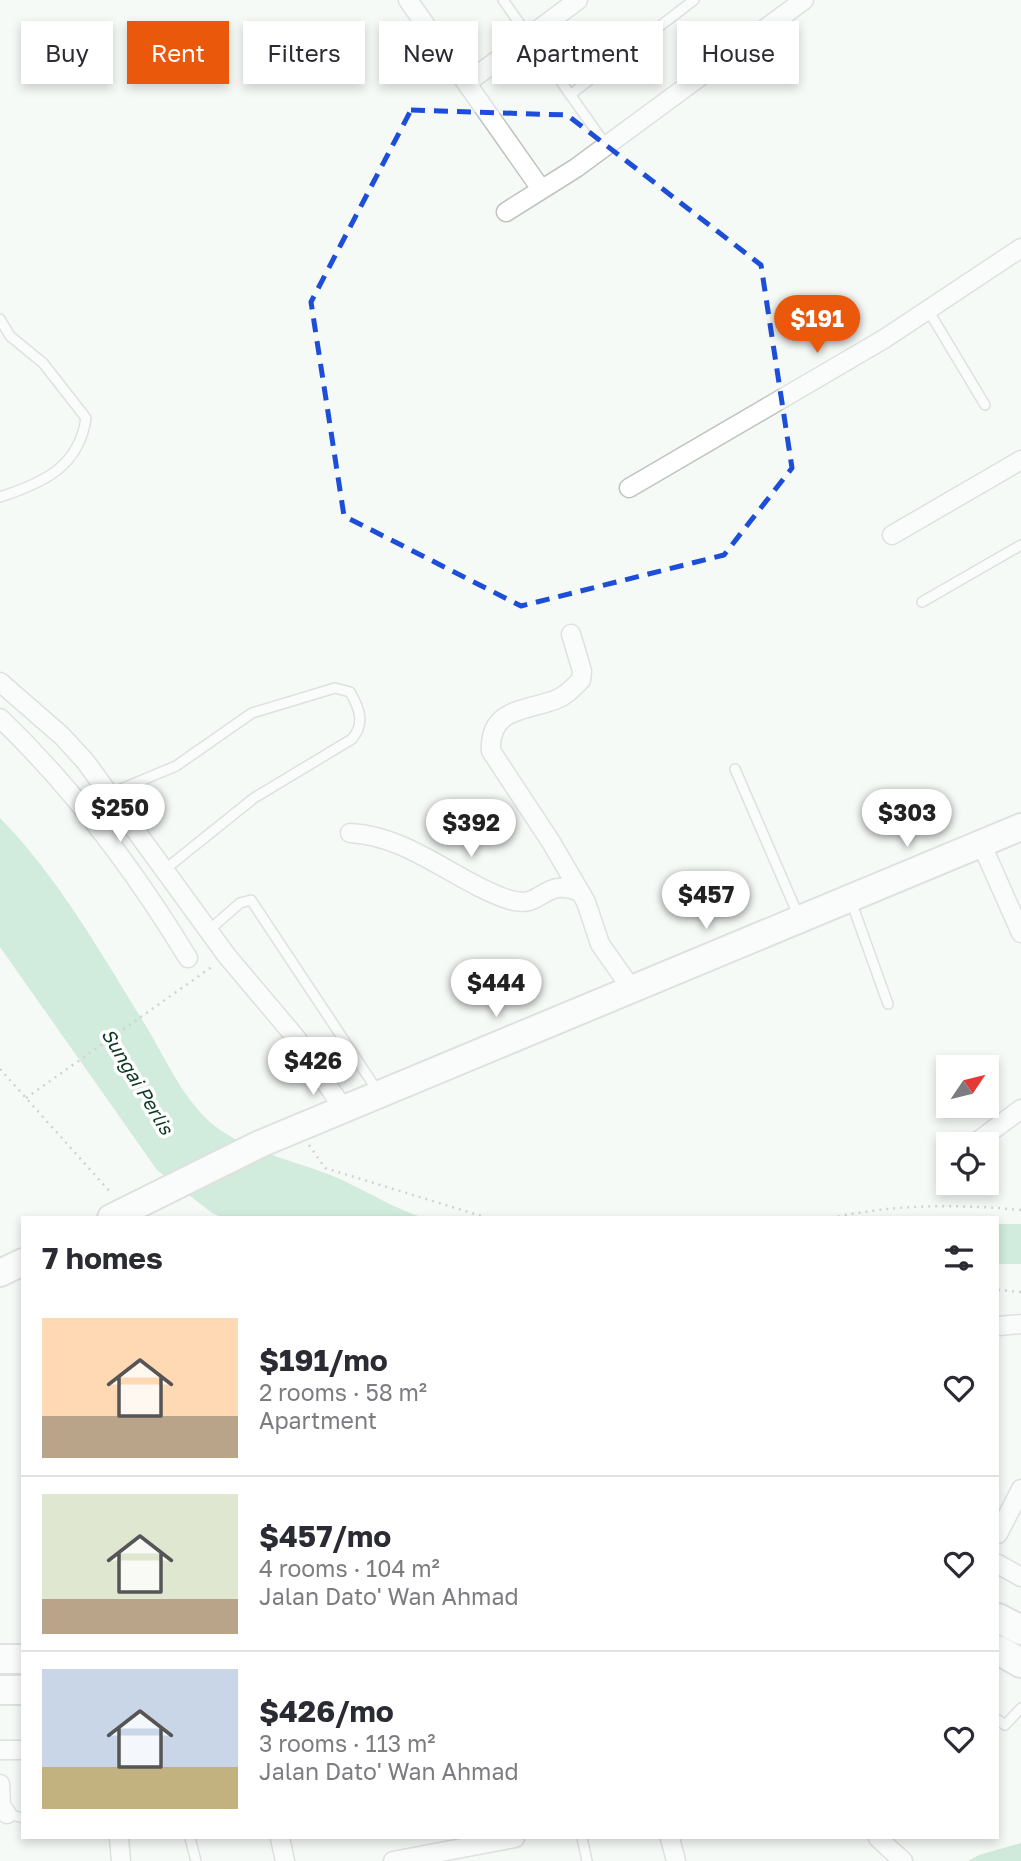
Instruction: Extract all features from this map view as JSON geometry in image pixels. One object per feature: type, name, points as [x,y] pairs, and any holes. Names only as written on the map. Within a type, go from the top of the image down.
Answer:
[{"type":"main road","points":[[119,1214],[260,1144],[1021,827]]},
{"type":"main road","points":[[0,1273],[21,1263]]},
{"type":"main road","points":[[999,1619],[1021,1630]]},
{"type":"main road","points":[[999,1651],[1021,1663]]},
{"type":"main road","points":[[0,1659],[21,1659]]},
{"type":"main road","points":[[0,1690],[21,1690]]},
{"type":"street","points":[[408,0],[423,21]]},
{"type":"street","points":[[549,21],[578,0]]},
{"type":"street","points":[[506,212],[606,145],[804,0]]},
{"type":"street","points":[[478,74],[492,64]]},
{"type":"street","points":[[469,84],[541,189]]},
{"type":"street","points":[[629,488],[884,339],[1021,248]]},
{"type":"street","points":[[892,535],[1021,460]]},
{"type":"street","points":[[571,634],[582,680],[558,699],[500,719],[490,733],[491,751],[551,842],[580,892],[600,944],[631,988]]},
{"type":"street","points":[[0,682],[62,736],[227,956],[297,1039],[344,1110]]},
{"type":"street","points":[[0,718],[55,772],[156,905],[188,958]]},
{"type":"street","points":[[351,833],[369,834],[411,850],[508,899],[533,902],[555,887],[564,885],[580,892]]},
{"type":"street","points":[[981,843],[1021,933]]},
{"type":"street","points":[[990,1132],[1021,1109]]},
{"type":"street","points":[[999,1326],[1021,1324]]},
{"type":"street","points":[[999,1532],[1021,1489]]},
{"type":"street","points":[[999,1565],[1021,1577]]},
{"type":"street","points":[[0,1750],[21,1750]]},
{"type":"street","points":[[0,1784],[1,1806],[15,1816]]},
{"type":"street","points":[[119,1839],[121,1861]]},
{"type":"street","points":[[280,1839],[285,1861]]},
{"type":"street","points":[[393,1861],[510,1839]]},
{"type":"street","points":[[670,1839],[676,1861]]},
{"type":"street","points":[[879,1839],[903,1861]]},
{"type":"lane","points":[[502,0],[518,21]]},
{"type":"lane","points":[[570,95],[694,0]]},
{"type":"lane","points":[[562,84],[606,145]]},
{"type":"lane","points":[[928,310],[985,405]]},
{"type":"lane","points":[[0,319],[10,335],[43,363],[86,418],[83,439],[62,468],[25,489],[0,497]]},
{"type":"lane","points":[[922,602],[1021,545]]},
{"type":"lane","points":[[108,794],[176,766],[252,713],[335,688],[350,692],[361,719],[360,730],[352,739],[254,798],[163,871]]},
{"type":"lane","points":[[735,769],[800,918]]},
{"type":"lane","points":[[851,899],[888,1004]]},
{"type":"lane","points":[[208,931],[240,903],[251,900],[380,1094]]},
{"type":"lane","points":[[999,1721],[1005,1725],[1021,1708]]},
{"type":"lane","points":[[190,1839],[196,1861]]},
{"type":"lane","points":[[582,1839],[587,1861]]},
{"type":"path","points":[[26,1098],[227,956]]},
{"type":"path","points":[[0,1069],[119,1214]]},
{"type":"path","points":[[298,1128],[326,1168],[482,1216]]},
{"type":"path","points":[[841,1216],[927,1206],[1021,1210]]},
{"type":"path","points":[[999,1290],[1021,1292]]},
{"type":"highlighted area","points":[[411,110],[567,115],[761,265],[792,468],[724,555],[521,606],[344,516],[311,302]]},
{"type":"shaded area","points":[[1021,1843],[1021,1861],[968,1861],[979,1855]]},
{"type":"water","name":"Sungai Perlis","points":[[0,818],[61,891],[185,1092],[214,1126],[248,1146],[342,1180],[418,1216],[219,1216],[212,1213],[157,1170],[0,947]]},
{"type":"water","points":[[999,1224],[1021,1224],[1021,1264],[999,1264]]}]
